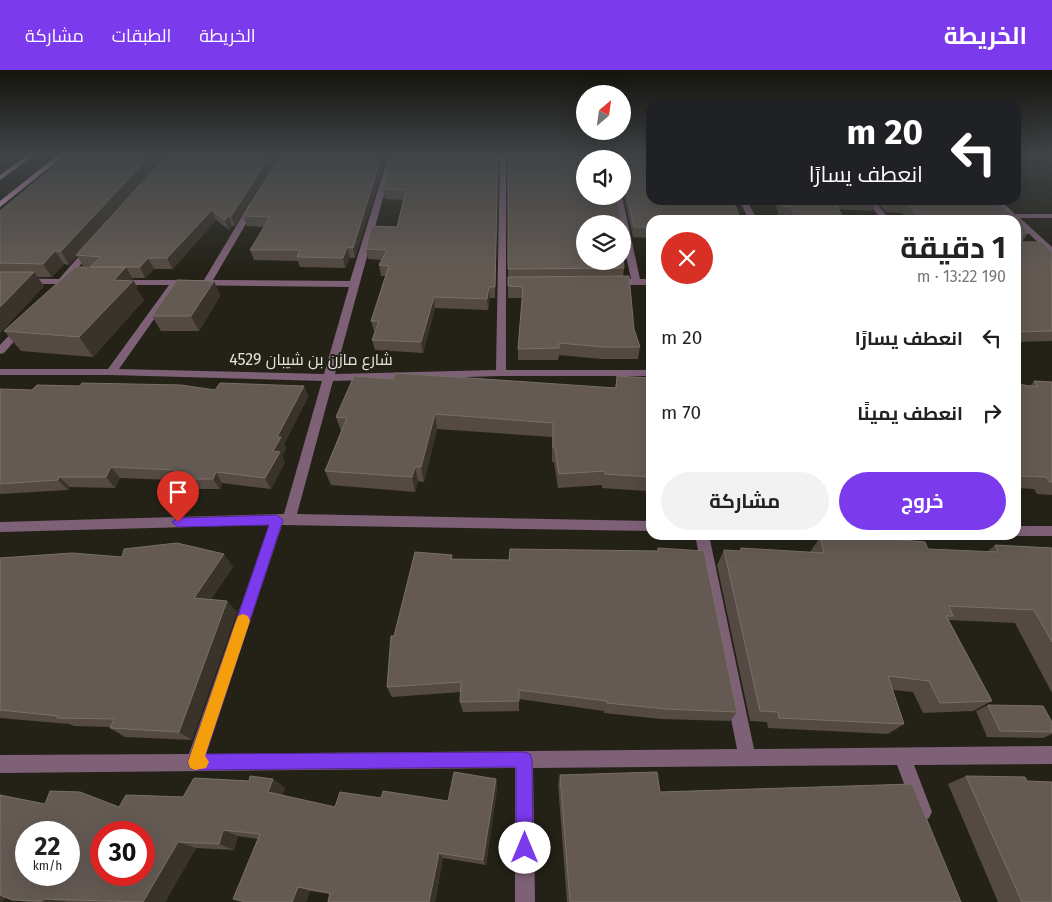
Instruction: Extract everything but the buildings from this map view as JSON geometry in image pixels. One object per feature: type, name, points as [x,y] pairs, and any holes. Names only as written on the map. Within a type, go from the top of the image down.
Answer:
[{"type":"main road","points":[[10,197],[14,193]]},
{"type":"main road","points":[[0,205],[15,193]]},
{"type":"street","points":[[207,283],[260,193]]},
{"type":"street","points":[[195,762],[283,519],[329,378],[353,284],[380,193]]},
{"type":"street","points":[[502,373],[506,284],[504,193]]},
{"type":"street","points":[[620,205],[636,282]]},
{"type":"street","points":[[874,205],[882,215]]},
{"type":"street","points":[[1001,205],[1012,215]]},
{"type":"street","points":[[1021,216],[1052,216]]},
{"type":"street","points":[[1021,223],[1050,250]]},
{"type":"street","points":[[59,285],[100,239]]},
{"type":"street","points":[[1032,248],[1050,250]]},
{"type":"street","points":[[0,281],[59,285],[81,282]]},
{"type":"street","points":[[109,282],[353,284]]},
{"type":"street","points":[[111,372],[176,282]]},
{"type":"street","points":[[607,282],[646,282]]},
{"type":"street","points":[[0,351],[31,316]]},
{"type":"street","name":"شارع مازن بن شيبان 4529","points":[[0,372],[111,372],[329,378],[502,373],[646,373]]},
{"type":"street","points":[[0,527],[283,519],[646,526]]},
{"type":"street","points":[[1021,531],[1052,531]]},
{"type":"street","points":[[703,540],[747,757]]},
{"type":"street","points":[[0,764],[1052,755]]},
{"type":"street","points":[[902,756],[929,829]]},
{"type":"street","points":[[524,760],[525,902]]},
{"type":"slow traffic","points":[[201,762],[195,762],[243,621]]},
{"type":"route","points":[[178,522],[277,520],[195,762],[524,760],[525,848]]}]
